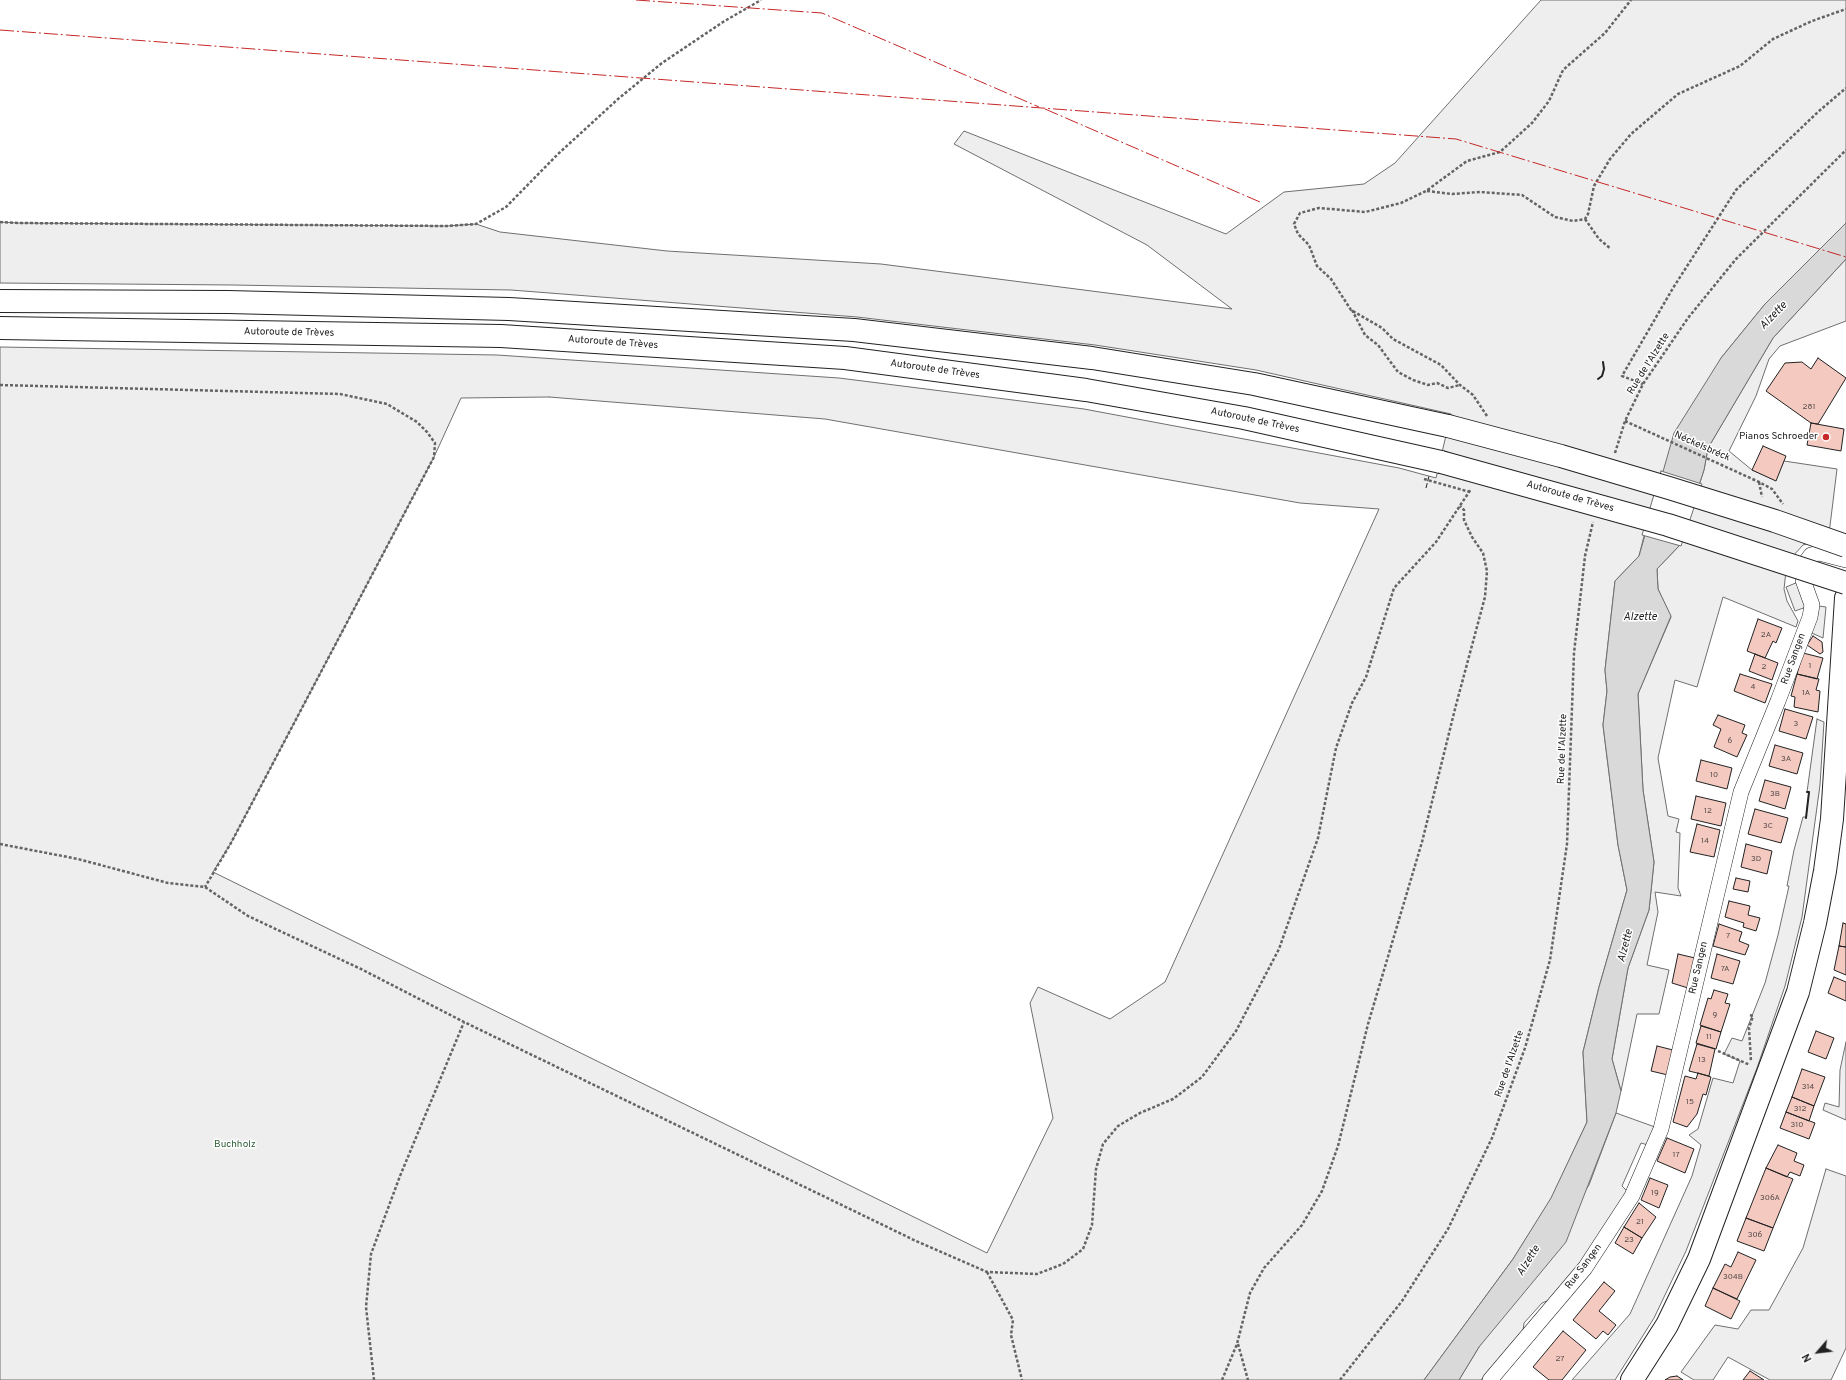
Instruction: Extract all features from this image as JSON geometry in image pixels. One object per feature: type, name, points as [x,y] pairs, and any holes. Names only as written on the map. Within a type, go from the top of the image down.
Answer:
[{"type":"main road","points":[[0,302],[228,302],[509,309],[854,330],[1092,358],[1254,384],[1448,426],[1561,456],[1662,486],[1775,521],[1846,546]]},
{"type":"main road","name":"Autoroute de Trèves","points":[[0,328],[501,336],[845,358],[1086,390],[1244,418],[1441,462],[1668,525],[1846,583]]},
{"type":"main road","points":[[1632,1380],[1667,1325],[1699,1259],[1798,992],[1817,916],[1832,819],[1846,598]]},
{"type":"street","name":"Rue Sangen","points":[[1490,1380],[1585,1268],[1632,1196],[1661,1129],[1741,792],[1810,617],[1812,605],[1803,580],[1805,563],[1811,555],[1819,553],[1846,560]]},
{"type":"path","points":[[0,222],[446,226],[476,224],[506,207],[558,154],[618,99],[662,63],[723,22],[761,0]]},
{"type":"path","points":[[1460,385],[1448,388],[1437,383],[1428,385],[1413,380],[1398,372],[1378,344],[1365,335],[1331,279],[1317,266],[1310,245],[1298,234],[1294,224],[1300,212],[1318,208],[1365,212],[1401,203],[1426,191],[1467,161],[1500,152],[1532,123],[1549,101],[1563,70],[1605,33],[1631,0]]},
{"type":"path","points":[[1426,191],[1452,194],[1480,192],[1522,195],[1555,217],[1574,221],[1585,219],[1588,214],[1594,186],[1610,159],[1631,134],[1678,94],[1740,66],[1773,38],[1812,20],[1846,9]]},
{"type":"path","points":[[1643,384],[1622,376],[1673,288],[1736,190],[1819,111],[1846,88]]},
{"type":"path","name":"Rue de l'Alzette","points":[[1613,459],[1625,421],[1643,384],[1688,318],[1736,259],[1846,150]]},
{"type":"path","points":[[1585,219],[1599,240],[1611,249]]},
{"type":"path","points":[[1351,310],[1382,328],[1393,339],[1441,364],[1460,385],[1473,395],[1488,419]]},
{"type":"path","points":[[0,385],[340,394],[388,404],[417,422],[435,443],[434,457],[235,836],[205,887]]},
{"type":"path","name":"Néckelsbréck","points":[[1625,421],[1759,482]]},
{"type":"path","points":[[1421,479],[1470,492]]},
{"type":"path","points":[[0,844],[78,858],[168,883],[205,887],[248,916],[362,969],[464,1022],[916,1241],[987,1272],[1037,1274],[1063,1264],[1083,1248],[1092,1225],[1096,1169],[1103,1144],[1118,1126],[1140,1113],[1173,1099],[1202,1077],[1236,1031],[1279,949],[1318,838],[1336,748],[1352,703],[1366,677],[1394,588],[1436,542],[1460,506],[1464,510],[1464,520],[1472,537],[1484,553],[1487,571],[1485,597],[1456,704],[1422,842],[1368,1024],[1338,1146],[1324,1183],[1302,1224],[1264,1268],[1250,1293],[1237,1344],[1222,1380]]},
{"type":"path","name":"Rue de l'Alzette","points":[[1340,1380],[1402,1301],[1448,1229],[1492,1138],[1525,1048],[1550,960],[1567,844],[1574,653],[1585,556],[1594,519]]},
{"type":"path","points":[[1718,1051],[1751,1066],[1750,1028],[1753,1016],[1750,1015]]},
{"type":"path","points":[[374,1380],[366,1307],[371,1254],[400,1176],[464,1022]]},
{"type":"path","points":[[987,1272],[1012,1320],[1011,1335],[1022,1380]]},
{"type":"path","points":[[1237,1344],[1248,1380]]},
{"type":"green space","name":"Buchholz","points":[[1541,0],[1846,0],[1846,223],[1765,304],[1721,358],[1644,536],[1639,556],[1615,581],[1605,670],[1607,691],[1603,725],[1618,845],[1627,890],[1599,987],[1583,1052],[1587,1122],[1551,1199],[1513,1259],[1424,1380],[0,1380],[0,347],[497,355],[839,378],[1084,409],[1399,468],[1436,478],[1451,414],[1256,370],[1095,345],[857,317],[511,290],[0,283],[0,222],[447,226],[476,224],[500,232],[667,251],[881,264],[1232,309],[1147,245],[954,144],[964,131],[1226,234],[1284,192],[1364,184],[1395,163]],"holes":[[[549,397],[825,419],[1300,503],[1379,509],[1165,982],[1110,1019],[1038,987],[1030,1003],[1053,1118],[987,1253],[213,872],[231,843],[434,457],[461,398]]]},
{"type":"green space","points":[[1846,259],[1846,321],[1780,346],[1769,359],[1756,396],[1729,451],[1752,470],[1775,480],[1784,461],[1837,469],[1828,542],[1816,541],[1803,545],[1792,557],[1786,571],[1784,589],[1787,601],[1798,621],[1796,627],[1723,597],[1697,687],[1675,680],[1658,758],[1668,816],[1679,819],[1676,832],[1680,833],[1678,888],[1681,896],[1655,892],[1658,912],[1647,965],[1669,970],[1659,1014],[1637,1014],[1621,1091],[1612,1059],[1628,968],[1649,910],[1654,862],[1643,790],[1638,694],[1671,617],[1658,589],[1657,569],[1679,546],[1704,470],[1708,448],[1773,338]]},
{"type":"green space","points":[[1817,719],[1824,722],[1820,785],[1802,917],[1785,986],[1757,1068],[1686,1251],[1654,1318],[1615,1380],[1572,1380],[1630,1314],[1692,1176],[1701,1145],[1689,1135],[1698,1129],[1713,1078],[1733,1083],[1740,1061],[1724,1054],[1732,1038],[1742,1041],[1765,983],[1789,886],[1787,886],[1794,850],[1803,817],[1806,817],[1809,792],[1807,792]]},
{"type":"green space","points":[[1846,1042],[1846,1120],[1823,1110],[1825,1103],[1839,1107],[1840,1070]]},
{"type":"green space","points":[[1616,1113],[1655,1127],[1648,1145],[1641,1143],[1622,1186],[1628,1192],[1589,1255],[1554,1298],[1542,1303],[1524,1323],[1523,1331],[1481,1380],[1459,1380],[1479,1347],[1589,1185]]},
{"type":"green space","points":[[1826,1169],[1846,1176],[1846,1348],[1831,1380],[1770,1380],[1728,1357],[1713,1380],[1694,1380],[1681,1372],[1715,1325],[1738,1329],[1751,1310],[1769,1310],[1803,1248]]},
{"type":"shaded area","points":[[1803,580],[1812,605],[1795,611],[1786,587]]},
{"type":"shaded area","points":[[1812,605],[1826,607],[1823,638],[1805,630]]},
{"type":"water","name":"Alzette","points":[[1846,223],[1846,259],[1773,338],[1708,448],[1704,470],[1679,546],[1657,569],[1658,589],[1671,616],[1638,694],[1643,790],[1654,862],[1649,910],[1628,968],[1612,1059],[1621,1091],[1616,1113],[1566,1242],[1479,1347],[1459,1380],[1424,1380],[1513,1259],[1551,1198],[1587,1122],[1583,1052],[1599,987],[1627,890],[1618,845],[1603,725],[1607,691],[1605,670],[1615,581],[1639,556],[1674,433],[1721,358],[1765,304]]},
{"type":"pier","points":[[1661,471],[1702,484],[1681,546],[1642,535]]},
{"type":"building","points":[[1818,358],[1846,378],[1818,424],[1811,423],[1766,391],[1785,363],[1802,362],[1811,369]]},
{"type":"building","name":"Pianos Schroeder","points":[[1811,423],[1844,429],[1841,451],[1807,445]]},
{"type":"building","points":[[1763,446],[1786,456],[1776,481],[1752,470]]},
{"type":"building","points":[[1758,619],[1782,628],[1776,643],[1773,641],[1765,658],[1747,651]]},
{"type":"building","points":[[1813,636],[1822,642],[1823,652],[1820,654],[1807,645]]},
{"type":"building","points":[[1803,653],[1823,658],[1817,679],[1797,674]]},
{"type":"building","points":[[1755,654],[1778,663],[1772,680],[1749,671]]},
{"type":"building","points":[[1740,674],[1772,684],[1765,703],[1734,691]]},
{"type":"building","points":[[1797,674],[1819,679],[1816,690],[1820,691],[1818,712],[1794,707],[1795,697],[1791,696]]},
{"type":"building","points":[[1785,709],[1813,717],[1806,739],[1779,731]]},
{"type":"building","points":[[1718,715],[1745,725],[1742,733],[1747,735],[1737,757],[1714,747],[1721,729],[1713,725]]},
{"type":"building","points":[[1775,745],[1803,753],[1797,774],[1769,766]]},
{"type":"building","points":[[1701,760],[1732,768],[1727,789],[1696,781]]},
{"type":"building","points":[[1765,780],[1791,787],[1785,809],[1759,801]]},
{"type":"building","points":[[1696,796],[1726,803],[1721,826],[1691,819]]},
{"type":"building","points":[[1755,809],[1788,818],[1781,843],[1748,834]]},
{"type":"building","points":[[1697,824],[1720,830],[1714,857],[1690,852]]},
{"type":"building","points":[[1746,844],[1772,851],[1767,874],[1741,867]]},
{"type":"building","points":[[1736,878],[1750,881],[1748,892],[1733,889]]},
{"type":"building","points":[[1729,901],[1750,906],[1748,915],[1760,918],[1756,931],[1743,927],[1744,923],[1725,917]]},
{"type":"building","points":[[1843,923],[1846,924],[1846,947],[1839,946]]},
{"type":"building","points":[[1719,924],[1742,932],[1739,941],[1749,945],[1745,955],[1713,946]]},
{"type":"building","points":[[1839,946],[1846,947],[1846,975],[1834,970]]},
{"type":"building","points":[[1678,954],[1695,958],[1688,988],[1672,983]]},
{"type":"building","points":[[1717,954],[1740,961],[1733,984],[1711,978]]},
{"type":"building","points":[[1834,977],[1846,982],[1846,1001],[1828,993]]},
{"type":"building","points":[[1714,990],[1728,994],[1725,1003],[1730,1004],[1721,1032],[1700,1025],[1708,998],[1711,999]]},
{"type":"building","points":[[1701,1026],[1721,1032],[1716,1049],[1696,1043]]},
{"type":"building","points":[[1816,1031],[1834,1038],[1826,1059],[1808,1052]]},
{"type":"building","points":[[1697,1044],[1715,1049],[1709,1076],[1689,1071]]},
{"type":"building","points":[[1657,1046],[1673,1050],[1668,1075],[1651,1071]]},
{"type":"building","points":[[1802,1069],[1825,1077],[1814,1106],[1792,1097]]},
{"type":"building","points":[[1698,1073],[1711,1077],[1706,1095],[1703,1094],[1697,1114],[1687,1127],[1673,1122],[1685,1076],[1696,1079]]},
{"type":"building","points":[[1792,1097],[1814,1106],[1809,1121],[1786,1112]]},
{"type":"building","points":[[1786,1112],[1815,1123],[1809,1139],[1780,1128]]},
{"type":"building","points":[[1667,1138],[1694,1149],[1685,1173],[1657,1161]]},
{"type":"building","points":[[1778,1145],[1797,1153],[1794,1161],[1804,1165],[1800,1176],[1790,1172],[1787,1177],[1766,1168]]},
{"type":"building","points":[[1766,1168],[1793,1179],[1773,1228],[1746,1218]]},
{"type":"building","points":[[1650,1178],[1668,1185],[1659,1208],[1641,1200]]},
{"type":"building","points":[[1639,1203],[1656,1217],[1642,1238],[1624,1227]]},
{"type":"building","points":[[1746,1218],[1773,1228],[1764,1251],[1737,1241]]},
{"type":"building","points":[[1624,1227],[1642,1238],[1633,1254],[1615,1243]]},
{"type":"building","points":[[1738,1252],[1756,1260],[1737,1299],[1713,1288],[1725,1264],[1731,1267]]},
{"type":"building","points":[[1604,1282],[1615,1291],[1599,1311],[1616,1325],[1608,1335],[1603,1331],[1596,1339],[1573,1320]]},
{"type":"building","points":[[1713,1288],[1740,1301],[1731,1319],[1705,1306]]},
{"type":"building","points":[[1563,1331],[1586,1350],[1562,1380],[1549,1380],[1533,1367]]},
{"type":"building","points":[[1750,1371],[1764,1380],[1743,1380]]},
{"type":"building","points":[[1677,1376],[1683,1380],[1665,1380],[1670,1377]]},
{"type":"fence","points":[[1426,488],[1429,476]]},
{"type":"wall","points":[[1598,379],[1602,376],[1604,369],[1603,362]]},
{"type":"wall","points":[[1806,818],[1809,792],[1807,792]]},
{"type":"power","points":[[636,0],[822,13],[1039,107]]},
{"type":"power","points":[[0,30],[1456,139],[1846,257]]},
{"type":"power","points":[[1045,109],[1260,202]]},
{"type":"place","name":"Pianos Schroeder","points":[[1826,437]]}]
